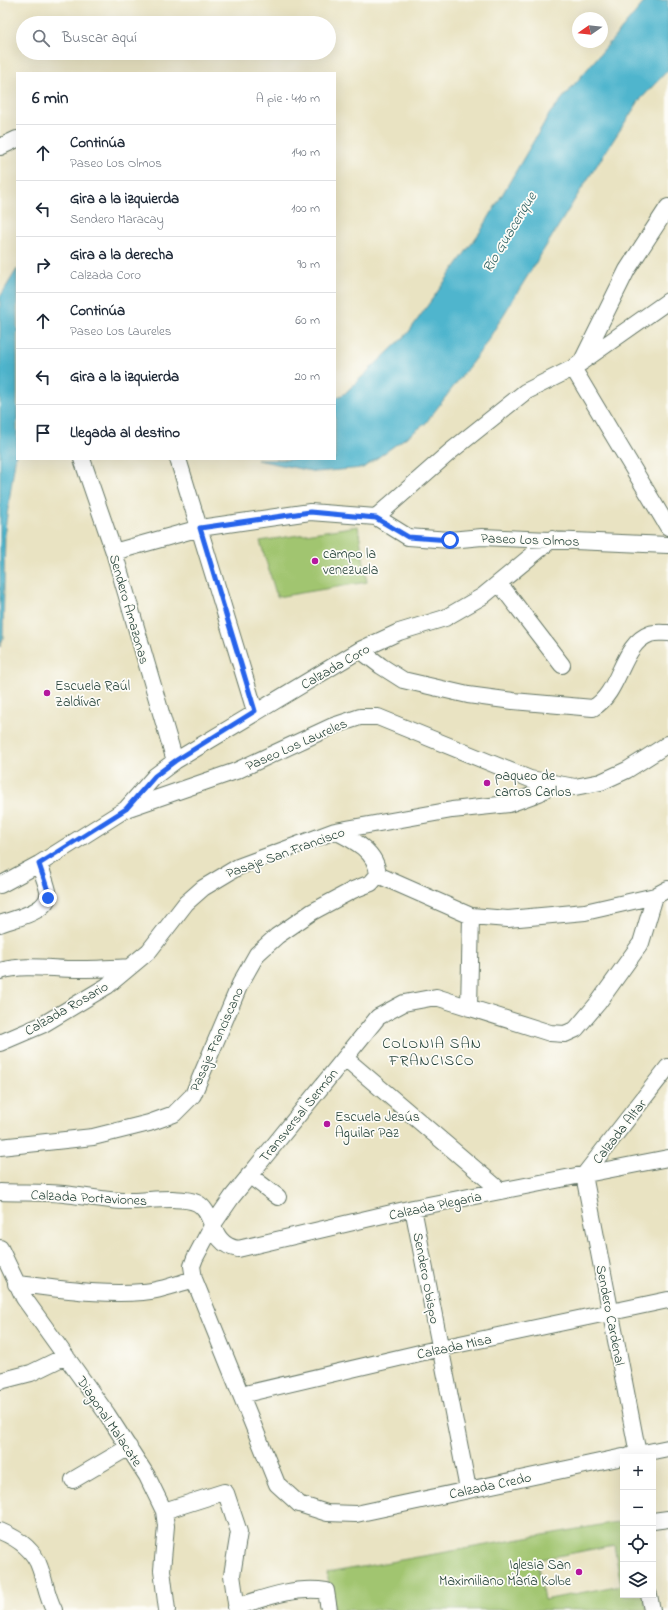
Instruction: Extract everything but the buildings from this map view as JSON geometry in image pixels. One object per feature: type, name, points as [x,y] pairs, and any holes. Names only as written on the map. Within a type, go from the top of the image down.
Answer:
[{"type":"street","points":[[0,147],[16,139]]},
{"type":"street","points":[[577,365],[627,270],[668,207]]},
{"type":"street","points":[[376,518],[451,451],[525,392],[577,365],[668,301]]},
{"type":"street","points":[[577,365],[668,527]]},
{"type":"street","name":"Sendero Amazonas","points":[[82,460],[114,552],[175,761]]},
{"type":"street","points":[[178,460],[255,711]]},
{"type":"street","name":"Paseo Los Olmos","points":[[114,552],[200,528],[310,512],[376,518],[408,537],[450,540],[482,537],[552,539],[668,545]]},
{"type":"street","name":"Calzada Coro","points":[[126,809],[155,776],[175,761],[255,711],[360,650],[399,632],[445,618],[483,596],[552,539]]},
{"type":"street","points":[[499,583],[562,665]]},
{"type":"street","points":[[360,650],[403,680],[468,695],[513,701],[593,708],[603,702],[610,693],[633,647],[642,638],[651,634],[668,633]]},
{"type":"street","name":"Paseo Los Laureles","points":[[0,885],[39,864],[126,809],[236,771],[333,726],[360,717],[378,717],[530,779],[575,787],[601,782],[627,770],[668,744]]},
{"type":"street","name":"Pasaje San Francisco","points":[[130,968],[149,951],[186,903],[202,888],[215,879],[238,867],[335,831],[452,810],[510,804],[539,793],[554,783]]},
{"type":"street","points":[[335,831],[352,839],[366,850],[378,864],[378,875],[471,916],[508,919],[585,912],[661,892]]},
{"type":"street","points":[[0,924],[38,909],[44,905],[48,898],[48,891],[39,864]]},
{"type":"street","name":"Pasaje Franciscano","points":[[0,1147],[94,1137],[149,1124],[174,1114],[193,1095],[240,984],[258,954],[277,936],[312,912],[352,890],[371,883],[378,875]]},
{"type":"street","name":"Transversal Sermón","points":[[356,1514],[327,1513],[299,1504],[277,1484],[194,1279],[192,1266],[195,1258],[212,1226],[249,1175],[378,1017],[404,1003],[436,997],[550,1033],[565,1034],[576,1029],[598,1003],[641,943],[661,892]]},
{"type":"street","points":[[469,1008],[471,916]]},
{"type":"street","points":[[0,971],[10,968],[38,967],[77,969],[130,968]]},
{"type":"street","name":"Calzada Rosario","points":[[0,1043],[42,1025],[107,986],[130,968]]},
{"type":"street","points":[[345,1058],[501,1191]]},
{"type":"street","name":"Calzada Altar","points":[[584,1175],[668,1067]]},
{"type":"street","name":"Calzada Plegaria","points":[[212,1226],[224,1244],[238,1249],[413,1208],[668,1158]]},
{"type":"street","points":[[249,1175],[278,1197]]},
{"type":"street","name":"Sendero Cardenal","points":[[584,1175],[611,1312],[629,1454]]},
{"type":"street","name":"Calzada Portaviones","points":[[0,1192],[62,1194],[121,1201],[187,1200],[199,1203],[206,1212],[212,1226]]},
{"type":"street","name":"Sendero Obispo","points":[[413,1208],[468,1489]]},
{"type":"street","name":"Diagonal Malacate","points":[[0,1248],[24,1298],[66,1356],[128,1447],[147,1476],[164,1511],[166,1526],[162,1570],[167,1610]]},
{"type":"street","points":[[16,1284],[111,1292],[144,1292],[170,1287],[194,1279]]},
{"type":"street","name":"Calzada Misa","points":[[241,1395],[441,1348],[668,1300]]},
{"type":"street","points":[[0,1382],[31,1373],[66,1356]]},
{"type":"street","points":[[73,1480],[128,1447]]},
{"type":"street","name":"Calzada Credo","points":[[639,1454],[668,1448]]},
{"type":"street","name":"Calzada Credo","points":[[356,1514],[620,1458]]},
{"type":"street","points":[[164,1511],[224,1492],[226,1493],[239,1532],[232,1575],[236,1608],[276,1594],[318,1590],[326,1591],[329,1610]]},
{"type":"street","points":[[656,1521],[668,1519]]},
{"type":"street","points":[[0,1531],[22,1542],[31,1552],[40,1566],[50,1603],[54,1610]]},
{"type":"street","points":[[650,1598],[652,1610]]},
{"type":"green space","name":"campo la venezuela","points":[[358,526],[367,582],[277,597],[260,541]]},
{"type":"green space","points":[[620,1522],[620,1579],[614,1545],[537,1560],[544,1600],[620,1585],[620,1598],[645,1598],[647,1610],[334,1610],[327,1573]]},
{"type":"water","name":"Río Guacerique","points":[[646,0],[668,0],[668,70],[639,101],[582,188],[483,348],[425,424],[363,468],[316,472],[257,460],[336,460],[336,398],[344,394],[408,333],[482,229],[550,113],[605,48],[608,48],[608,45]]},
{"type":"water","points":[[16,271],[16,454],[5,529],[3,638],[0,647],[0,297]]},
{"type":"place","name":"campo la venezuela","points":[[315,561]]},
{"type":"place","name":"Escuela Raúl Zaldívar","points":[[47,693]]},
{"type":"place","name":"paqueo de carros Carlos","points":[[487,783]]},
{"type":"place","name":"Escuela Jesús Aguilar Paz","points":[[327,1124]]},
{"type":"place","name":"Iglesia San Maximiliano María Kolbe","points":[[579,1572]]},
{"type":"district","name":"COLONIA SAN FRANCISCO","points":[[432,1052]]},
{"type":"route","points":[[48,898],[48,891],[39,864],[126,809],[155,776],[175,761],[255,711],[200,528],[310,512],[376,518],[408,537],[450,540]]}]
